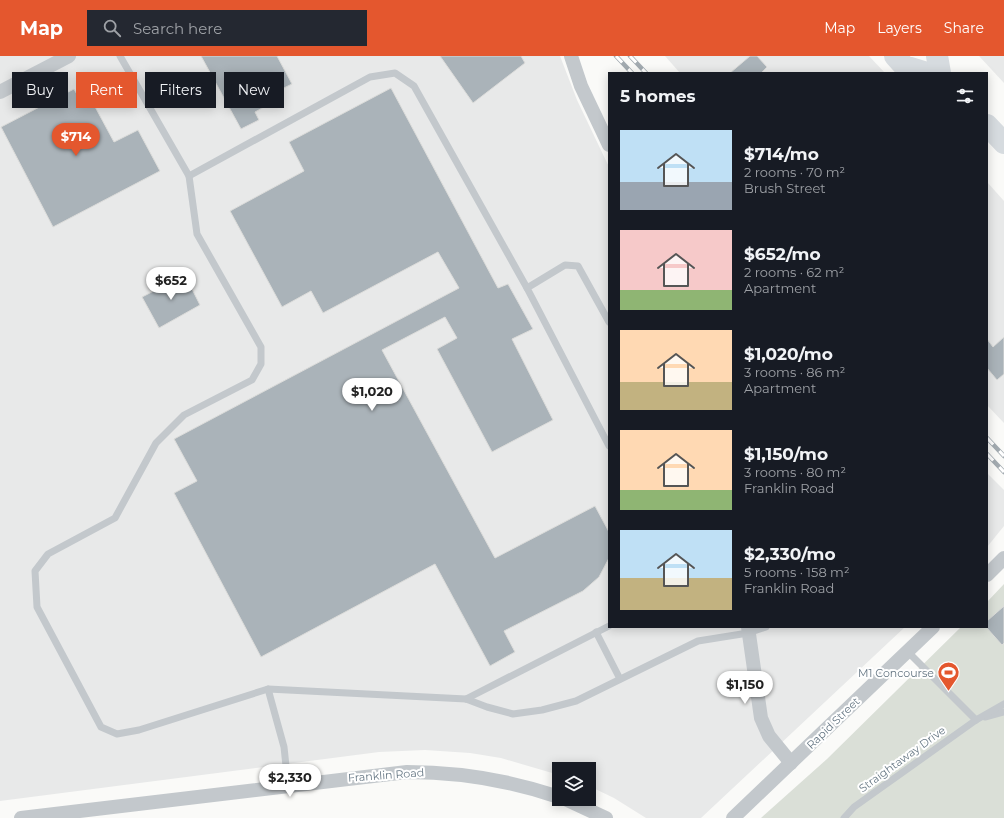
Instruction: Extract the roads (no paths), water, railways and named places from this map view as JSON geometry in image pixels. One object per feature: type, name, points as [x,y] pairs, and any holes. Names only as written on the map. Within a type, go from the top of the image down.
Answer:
[{"type":"main road","points":[[895,56],[904,66],[924,72]]},
{"type":"main road","points":[[937,56],[940,72]]},
{"type":"main road","points":[[988,126],[1004,143]]},
{"type":"street","points":[[0,92],[69,56]]},
{"type":"street","points":[[570,56],[581,86],[608,143]]},
{"type":"street","points":[[988,574],[1004,558]]},
{"type":"street","name":"Rapid Street","points":[[733,818],[932,628]]},
{"type":"street","points":[[748,630],[761,718],[769,736],[791,763]]},
{"type":"street","name":"Franklin Road","points":[[21,818],[375,774],[438,772],[501,780],[552,795]]},
{"type":"street","points":[[580,806],[606,818]]},
{"type":"lane","points":[[120,56],[189,176],[197,234],[261,347],[262,364],[252,380],[184,415],[156,443],[115,518],[48,554],[35,571],[37,608],[101,727],[117,734],[139,730],[268,689],[466,699],[512,714],[534,711],[576,701],[698,641],[760,628]]},
{"type":"lane","points":[[189,176],[370,77],[395,73],[414,86],[527,288],[608,444]]},
{"type":"lane","points":[[527,288],[565,265],[578,266],[608,320]]},
{"type":"lane","points":[[466,699],[608,626]]},
{"type":"lane","points":[[596,632],[620,679]]},
{"type":"lane","points":[[908,652],[976,720]]},
{"type":"lane","points":[[268,689],[284,747],[288,785]]},
{"type":"lane","points":[[976,720],[1004,704]]},
{"type":"lane","points":[[976,720],[1004,712]]},
{"type":"lane","name":"Straightaway Drive","points":[[844,818],[854,807],[976,720]]},
{"type":"railway","points":[[616,56],[631,72]]},
{"type":"railway","points":[[630,56],[645,72]]},
{"type":"railway","points":[[988,439],[1004,456]]},
{"type":"railway","points":[[988,455],[1004,472]]},
{"type":"place","name":"M1 Concourse","points":[[949,692]]}]
